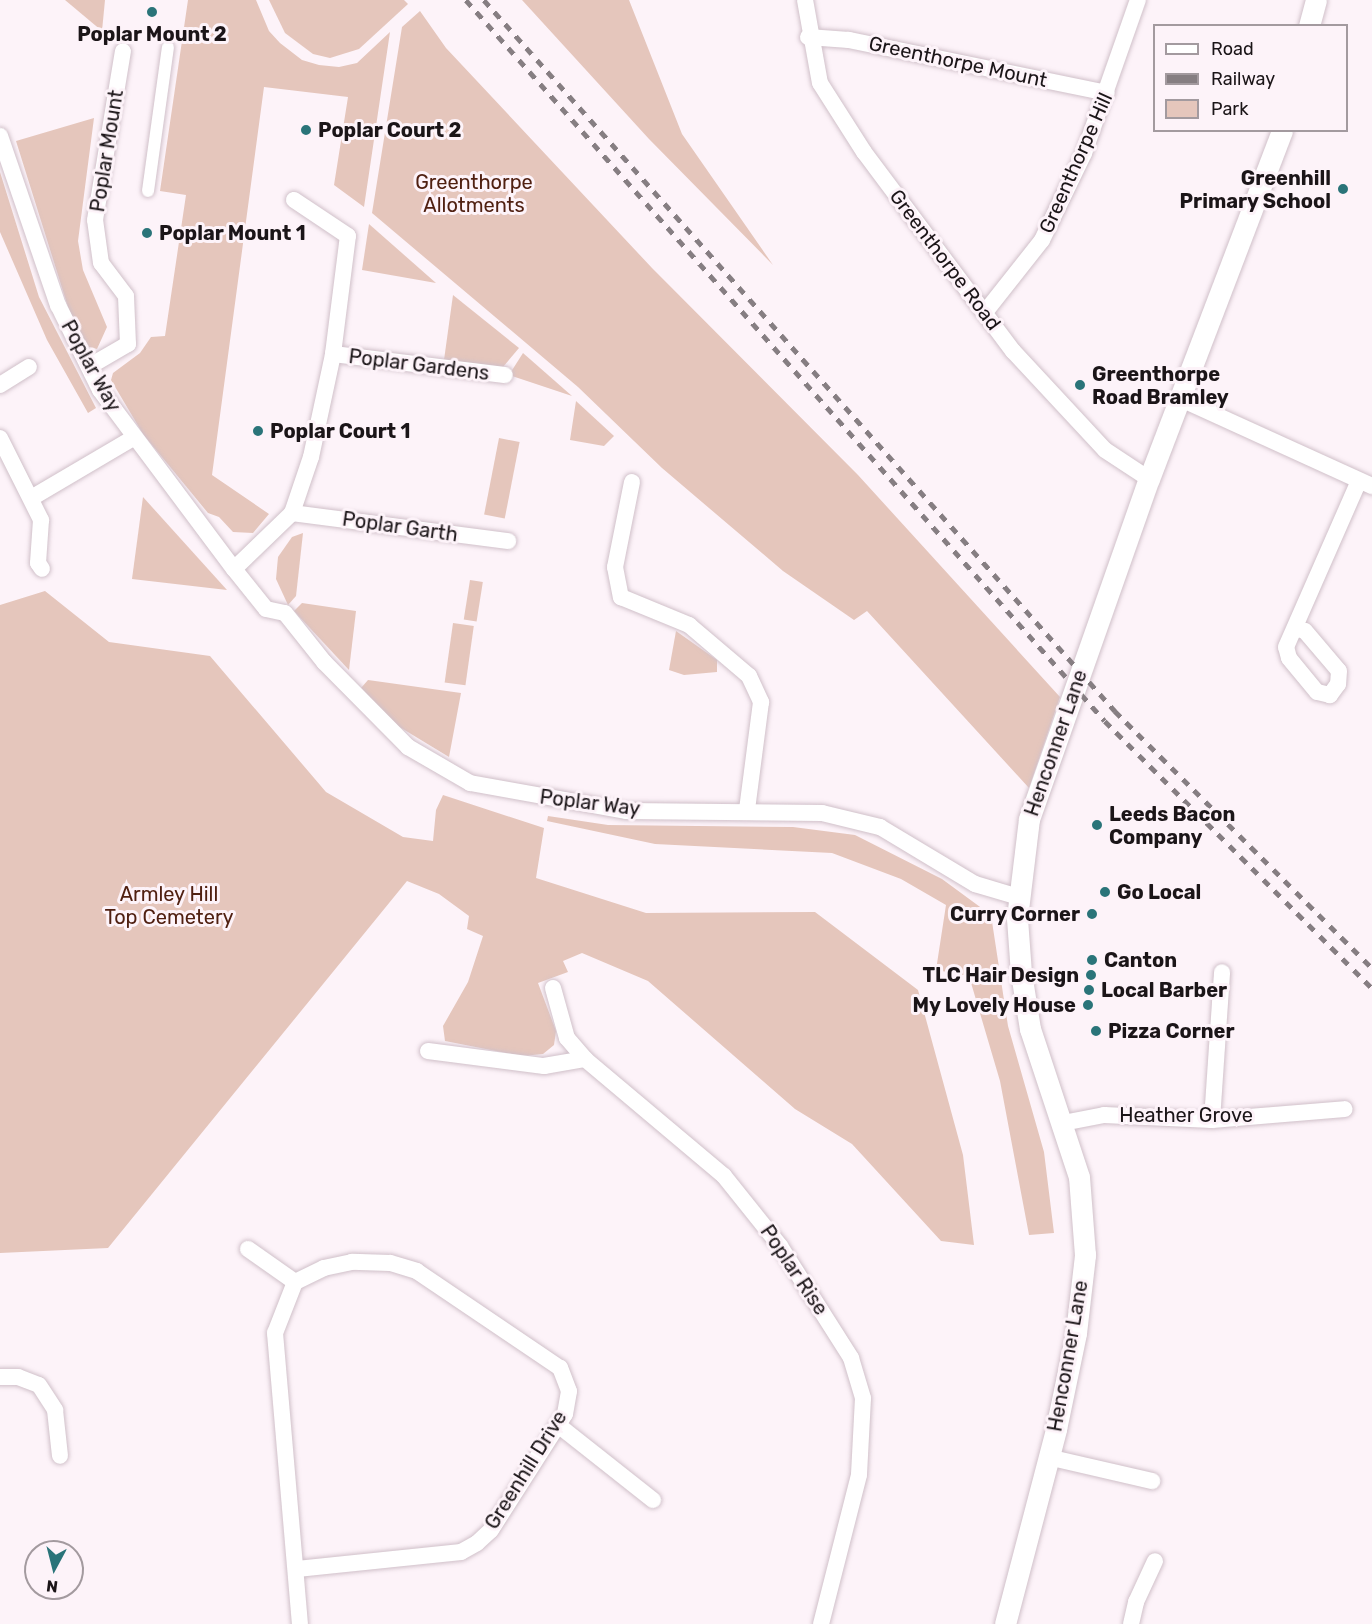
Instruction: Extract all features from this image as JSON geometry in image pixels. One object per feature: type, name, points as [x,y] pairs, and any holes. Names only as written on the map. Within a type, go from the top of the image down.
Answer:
[{"type":"street","name":"Greenthorpe Road","points":[[805,0],[808,37],[820,83],[864,152],[986,311],[1013,351],[1105,450],[1149,479]]},
{"type":"street","name":"Greenthorpe Hill","points":[[986,311],[1042,240],[1107,93],[1138,0]]},
{"type":"street","points":[[1310,24],[1316,0]]},
{"type":"street","name":"Greenthorpe Mount","points":[[808,37],[849,40],[1107,93]]},
{"type":"street","points":[[148,191],[168,47]]},
{"type":"street","name":"Poplar Mount","points":[[90,366],[128,344],[126,296],[101,263],[95,220],[123,51]]},
{"type":"street","name":"Henconner Lane","points":[[1005,1624],[1048,1457],[1076,1333],[1085,1255],[1079,1177],[1063,1123],[1029,1029],[1017,933],[1029,819],[1149,479],[1281,132]]},
{"type":"street","name":"Poplar Way","points":[[0,136],[58,305],[100,390],[133,438],[266,609],[285,613],[324,662],[408,747],[470,783],[626,811],[747,810],[822,813],[880,827],[975,884],[1019,897]]},
{"type":"street","points":[[234,569],[292,513],[311,457],[333,354],[348,236],[294,200]]},
{"type":"street","name":"Poplar Gardens","points":[[333,354],[505,375]]},
{"type":"street","points":[[0,385],[29,367]]},
{"type":"street","points":[[1181,399],[1366,484],[1295,628]]},
{"type":"street","points":[[0,438],[33,497],[41,520],[38,563],[42,569]]},
{"type":"street","points":[[33,497],[133,438]]},
{"type":"street","points":[[632,482],[615,567],[621,597],[689,625],[749,676],[761,702],[747,810]]},
{"type":"street","name":"Poplar Garth","points":[[292,513],[508,541]]},
{"type":"street","points":[[1212,1120],[1222,972]]},
{"type":"street","name":"Poplar Rise","points":[[554,988],[567,1038],[585,1059],[724,1176],[780,1246],[851,1358],[863,1398],[859,1475],[821,1624]]},
{"type":"street","points":[[428,1051],[544,1066],[585,1059]]},
{"type":"street","name":"Heather Grove","points":[[1063,1123],[1104,1115],[1212,1120],[1345,1109]]},
{"type":"street","points":[[248,1249],[295,1282],[275,1332],[300,1624]]},
{"type":"street","name":"Greenhill Drive","points":[[295,1282],[324,1268],[352,1262],[390,1263],[417,1271],[560,1368],[569,1391],[566,1414],[491,1530],[461,1552],[297,1569]]},
{"type":"street","points":[[0,1377],[18,1377],[39,1385],[55,1410],[60,1456]]},
{"type":"street","points":[[558,1425],[653,1500]]},
{"type":"street","points":[[1048,1457],[1152,1481]]},
{"type":"street","points":[[1131,1624],[1136,1602],[1155,1561]]},
{"type":"green space","points":[[65,0],[105,0],[102,31]]},
{"type":"green space","points":[[188,0],[256,0],[269,31],[280,43],[302,60],[319,65],[339,67],[357,63],[390,32],[364,207],[334,185],[348,97],[264,87],[212,475],[269,514],[253,533],[233,532],[219,517],[208,513],[143,434],[111,380],[113,373],[140,353],[151,337],[165,336],[186,195],[160,191]]},
{"type":"green space","points":[[269,0],[404,0],[408,4],[359,49],[330,58],[313,54],[285,33]]},
{"type":"green space","points":[[522,0],[629,0],[682,134],[773,265],[649,139]]},
{"type":"green space","name":"Greenthorpe Allotments","points":[[420,11],[446,48],[652,268],[858,475],[1060,697],[1029,788],[867,611],[854,620],[783,571],[662,468],[578,387],[372,213],[402,27]]},
{"type":"green space","points":[[94,118],[78,241],[83,270],[107,327],[97,349],[85,346],[68,307],[16,141]]},
{"type":"green space","points":[[0,172],[39,297],[96,408],[88,413],[47,340],[0,232]]},
{"type":"green space","points":[[369,224],[436,283],[362,270]]},
{"type":"green space","points":[[453,295],[519,348],[503,367],[444,360]]},
{"type":"green space","points":[[523,353],[572,396],[509,375]]},
{"type":"green space","points":[[576,401],[614,436],[604,446],[570,440]]},
{"type":"green space","points":[[499,438],[520,442],[505,519],[484,515]]},
{"type":"green space","points":[[143,497],[227,590],[132,579]]},
{"type":"green space","points":[[303,533],[296,596],[288,605],[276,579],[278,557],[292,537]]},
{"type":"green space","points":[[470,580],[483,582],[477,622],[464,620]]},
{"type":"green space","name":"Armley Hill Top Cemetery","points":[[45,591],[109,642],[210,656],[326,792],[403,837],[433,841],[436,810],[443,795],[544,828],[536,878],[646,913],[815,912],[918,990],[963,1155],[974,1245],[941,1241],[852,1144],[795,1109],[648,981],[582,953],[563,961],[568,972],[538,983],[556,1031],[554,1045],[543,1054],[522,1056],[445,1041],[443,1026],[468,982],[483,936],[467,929],[469,916],[439,894],[407,881],[108,1248],[0,1253],[0,605]]},
{"type":"green space","points":[[302,603],[356,611],[349,670],[294,611]]},
{"type":"green space","points":[[453,623],[474,626],[465,685],[445,682]]},
{"type":"green space","points":[[676,631],[717,660],[717,672],[684,675],[669,670]]},
{"type":"green space","points":[[368,680],[461,693],[449,757],[393,723],[361,688]]},
{"type":"green space","points":[[548,816],[608,825],[793,827],[855,835],[942,879],[991,915],[1008,1026],[1044,1152],[1054,1233],[1029,1235],[1000,1081],[969,976],[936,970],[946,905],[901,879],[832,853],[655,844],[547,821]]},
{"type":"railway","points":[[466,0],[1105,721],[1372,988]]},
{"type":"railway","points":[[484,0],[1115,711],[1372,968]]},
{"type":"place","name":"Poplar Mount 2","points":[[152,12]]},
{"type":"place","name":"Poplar Court 2","points":[[306,130]]},
{"type":"place","name":"Greenhill Primary School","points":[[1343,189]]},
{"type":"place","name":"Poplar Mount 1","points":[[147,233]]},
{"type":"place","name":"Greenthorpe Road Bramley","points":[[1080,385]]},
{"type":"place","name":"Poplar Court 1","points":[[258,431]]},
{"type":"place","name":"Leeds Bacon Company","points":[[1097,825]]},
{"type":"place","name":"Go Local","points":[[1105,892]]},
{"type":"place","name":"Curry Corner","points":[[1092,914]]},
{"type":"place","name":"Canton","points":[[1092,960]]},
{"type":"place","name":"TLC Hair Design","points":[[1091,975]]},
{"type":"place","name":"Local Barber","points":[[1089,990]]},
{"type":"place","name":"My Lovely House","points":[[1088,1005]]},
{"type":"place","name":"Pizza Corner","points":[[1096,1031]]}]
